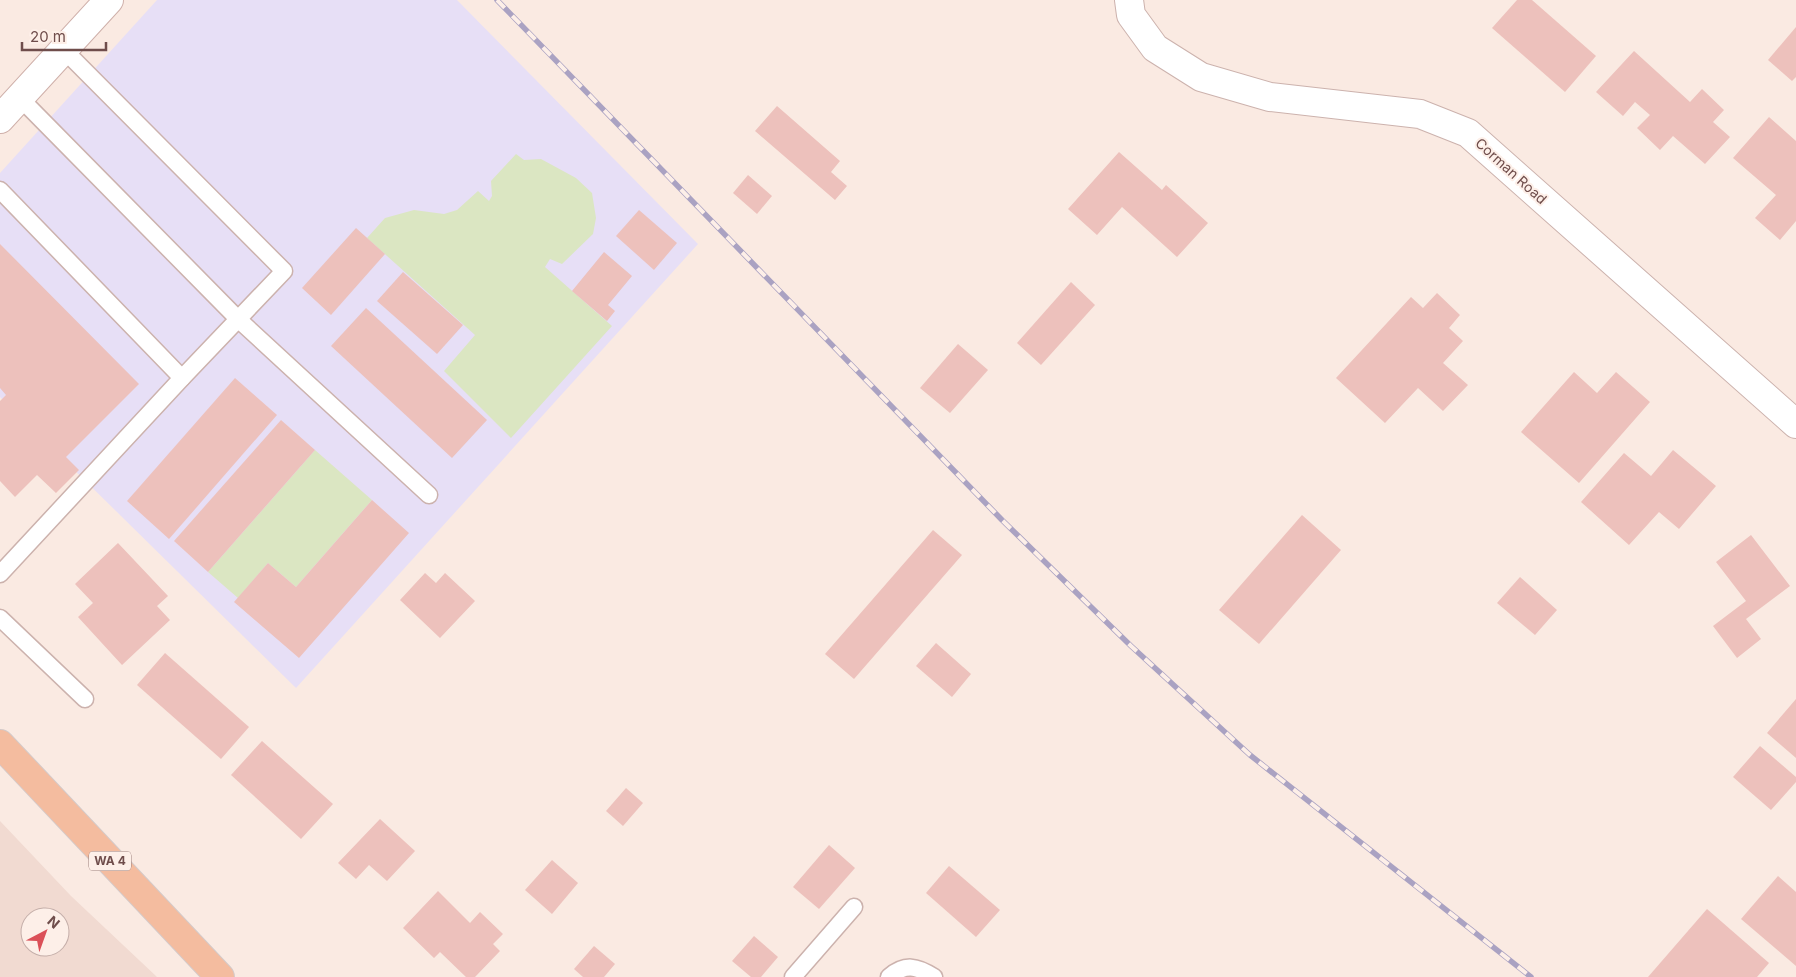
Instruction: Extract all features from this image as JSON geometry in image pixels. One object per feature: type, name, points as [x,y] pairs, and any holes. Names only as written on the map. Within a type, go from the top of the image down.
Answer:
[{"type":"main road","name":"WA 4","points":[[0,744],[220,977]]},
{"type":"street","points":[[0,119],[109,0]]},
{"type":"street","name":"Corman Road","points":[[1129,0],[1131,15],[1155,48],[1200,77],[1270,97],[1420,114],[1468,133],[1796,424]]},
{"type":"lane","points":[[0,574],[284,271],[64,50]]},
{"type":"lane","points":[[20,98],[239,320],[430,495]]},
{"type":"lane","points":[[0,190],[182,378]]},
{"type":"lane","points":[[0,618],[85,700]]},
{"type":"lane","points":[[793,977],[854,907]]},
{"type":"lane","points":[[889,977],[897,970],[907,966],[934,977]]},
{"type":"shaded area","points":[[157,0],[457,0],[698,244],[296,688],[0,397],[0,173]]},
{"type":"shaded area","points":[[0,821],[71,896],[157,977],[0,977]]},
{"type":"green space","points":[[516,154],[524,160],[541,159],[576,178],[592,193],[596,218],[593,234],[562,264],[550,259],[545,267],[612,326],[511,438],[444,371],[475,335],[367,238],[385,218],[414,210],[444,214],[457,210],[478,191],[489,201],[492,196],[491,181]]},
{"type":"green space","points":[[315,450],[372,500],[296,587],[268,563],[238,598],[208,572]]},
{"type":"building","points":[[1517,0],[1532,0],[1596,56],[1565,92],[1492,28]]},
{"type":"building","points":[[1796,27],[1796,77],[1792,81],[1768,60]]},
{"type":"building","points":[[1634,51],[1690,102],[1702,89],[1724,110],[1713,122],[1730,137],[1705,164],[1673,136],[1660,150],[1637,128],[1650,115],[1635,102],[1623,116],[1596,92]]},
{"type":"building","points":[[777,106],[840,161],[831,172],[847,186],[835,200],[755,131]]},
{"type":"building","points":[[1769,117],[1796,141],[1796,221],[1780,240],[1755,218],[1776,195],[1733,158]]},
{"type":"building","points":[[1119,152],[1162,190],[1166,185],[1208,223],[1177,257],[1122,207],[1097,235],[1068,209]]},
{"type":"building","points":[[748,175],[772,196],[757,214],[733,193]]},
{"type":"building","points":[[639,210],[677,243],[654,270],[616,236]]},
{"type":"building","points":[[356,228],[385,254],[331,315],[302,288]]},
{"type":"building","points":[[0,244],[139,384],[66,457],[79,470],[56,493],[37,475],[15,497],[0,481],[0,401],[6,395],[0,388]]},
{"type":"building","points":[[604,252],[632,276],[608,305],[615,311],[607,321],[572,291]]},
{"type":"building","points":[[403,272],[463,325],[437,354],[377,301]]},
{"type":"building","points":[[1071,282],[1095,305],[1041,365],[1017,343]]},
{"type":"building","points":[[1437,293],[1460,315],[1449,328],[1463,341],[1443,363],[1468,385],[1443,411],[1418,388],[1385,423],[1336,378],[1411,297],[1423,308]]},
{"type":"building","points":[[366,308],[487,420],[452,458],[331,346]]},
{"type":"building","points":[[958,344],[988,370],[950,413],[920,388]]},
{"type":"building","points":[[1574,372],[1597,393],[1616,372],[1650,402],[1579,483],[1521,432]]},
{"type":"building","points":[[235,378],[277,415],[169,539],[127,501]]},
{"type":"building","points":[[281,420],[315,450],[208,572],[174,541]]},
{"type":"building","points":[[1673,450],[1716,486],[1679,529],[1659,512],[1629,545],[1581,502],[1624,453],[1651,476]]},
{"type":"building","points":[[372,500],[409,533],[299,658],[234,602],[268,563],[296,587]]},
{"type":"building","points":[[1302,515],[1341,550],[1259,644],[1219,610]]},
{"type":"building","points":[[933,530],[962,555],[854,679],[825,654]]},
{"type":"building","points":[[1751,535],[1790,586],[1746,619],[1761,639],[1737,658],[1713,626],[1746,601],[1716,562]]},
{"type":"building","points":[[118,543],[168,596],[157,606],[170,620],[122,665],[78,617],[93,603],[75,584]]},
{"type":"building","points":[[425,573],[436,583],[445,573],[475,601],[440,638],[400,600]]},
{"type":"building","points":[[1520,577],[1557,610],[1535,635],[1497,603]]},
{"type":"building","points":[[936,643],[971,674],[952,697],[916,666]]},
{"type":"building","points":[[165,653],[249,727],[221,759],[137,685]]},
{"type":"building","points":[[1796,699],[1796,758],[1767,733]]},
{"type":"building","points":[[262,741],[333,804],[301,839],[231,775]]},
{"type":"building","points":[[1760,746],[1796,777],[1796,782],[1771,810],[1733,777]]},
{"type":"building","points":[[626,788],[643,803],[623,826],[606,811]]},
{"type":"building","points":[[380,819],[415,851],[387,881],[369,865],[356,879],[338,863]]},
{"type":"building","points":[[829,845],[855,868],[819,909],[793,887]]},
{"type":"building","points":[[552,860],[578,883],[552,914],[525,890]]},
{"type":"building","points":[[949,866],[1000,910],[976,937],[926,893]]},
{"type":"building","points":[[1778,876],[1796,892],[1796,966],[1741,919]]},
{"type":"building","points":[[438,891],[470,923],[480,912],[503,934],[493,944],[500,951],[475,977],[466,977],[440,952],[434,958],[403,928]]},
{"type":"building","points":[[1707,909],[1769,963],[1757,977],[1648,977]]},
{"type":"building","points":[[754,936],[778,957],[761,977],[751,977],[732,961]]},
{"type":"building","points":[[594,946],[615,964],[604,977],[583,977],[574,969]]},
{"type":"railway","points":[[497,0],[1002,520],[1131,646],[1250,755],[1531,977]]}]
